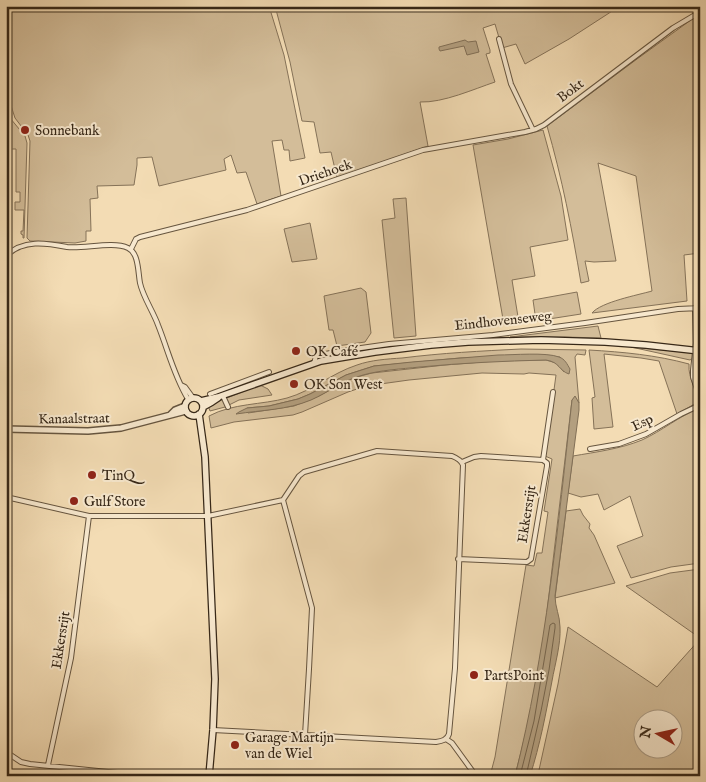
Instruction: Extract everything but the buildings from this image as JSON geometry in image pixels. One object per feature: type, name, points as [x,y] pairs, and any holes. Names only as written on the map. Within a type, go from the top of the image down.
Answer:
[{"type":"main road","name":"Eindhovenseweg","points":[[202,404],[212,402],[235,388],[314,363],[338,357],[396,349],[468,342],[541,340],[605,342],[698,351]]},
{"type":"main road","points":[[196,415],[188,414],[185,408],[190,398],[196,398],[202,404],[196,415],[205,457],[208,516],[215,679],[209,776]]},
{"type":"street","name":"Bokt","points":[[533,130],[544,125],[673,28],[700,12]]},
{"type":"street","points":[[499,39],[511,84],[533,130]]},
{"type":"street","name":"Driehoek","points":[[131,249],[136,239],[140,237],[262,206],[423,150],[533,130]]},
{"type":"street","points":[[6,256],[16,248],[26,244],[57,244],[70,247],[117,246],[131,249],[135,255],[141,286],[174,368],[190,398]]},
{"type":"street","points":[[697,308],[696,343],[698,351],[694,362],[693,377],[700,398]]},
{"type":"street","name":"Eindhovenseweg","points":[[314,363],[316,356],[364,347],[502,333],[697,308]]},
{"type":"street","points":[[694,362],[700,362]]},
{"type":"street","name":"Eindhovenseweg","points":[[210,394],[235,388],[269,372]]},
{"type":"street","name":"Ekkersrijt","points":[[458,559],[527,562],[531,559],[547,466],[543,460],[553,392]]},
{"type":"street","points":[[221,396],[228,407]]},
{"type":"street","name":"Esp","points":[[590,450],[619,444],[646,434],[700,405]]},
{"type":"street","name":"Kanaalstraat","points":[[6,429],[100,430],[120,428],[169,415],[176,415],[185,408]]},
{"type":"street","points":[[6,497],[89,516],[208,516],[282,500],[304,472],[377,451],[452,456],[462,462],[455,668],[449,734],[446,739],[436,742],[213,730]]},
{"type":"street","points":[[462,462],[481,456],[543,460]]},
{"type":"street","points":[[282,500],[312,608],[305,735]]},
{"type":"street","name":"Ekkersrijt","points":[[48,765],[72,658],[89,516]]},
{"type":"street","points":[[446,739],[452,743],[476,776]]},
{"type":"street","points":[[6,752],[21,762],[147,776]]},
{"type":"shaded area","points":[[6,6],[269,6],[284,55],[305,158],[290,161],[289,150],[284,150],[282,140],[272,141],[281,196],[257,204],[246,172],[237,173],[231,155],[224,159],[226,170],[159,186],[152,157],[137,158],[134,185],[97,186],[98,198],[90,199],[91,231],[86,231],[86,241],[75,243],[30,241],[27,238],[30,141],[28,135],[15,118],[6,90]]},
{"type":"shaded area","points":[[275,6],[620,6],[569,39],[525,64],[516,44],[502,48],[495,24],[483,28],[490,50],[490,53],[486,54],[495,82],[448,98],[420,102],[428,146],[337,178],[331,152],[320,153],[314,122],[302,121],[290,62]]},
{"type":"shaded area","points":[[695,17],[697,41],[700,41],[700,253],[684,255],[687,301],[592,313],[611,302],[652,291],[636,176],[598,163],[616,261],[585,261],[589,281],[581,283],[566,204],[547,126]]},
{"type":"shaded area","points":[[6,107],[10,118],[25,136],[27,143],[24,238],[21,231],[23,231],[24,210],[15,210],[15,202],[20,202],[20,192],[16,192],[16,149],[6,149]]},
{"type":"shaded area","points":[[543,130],[561,196],[568,240],[530,247],[535,276],[512,280],[519,323],[504,325],[473,145]]},
{"type":"shaded area","points":[[406,198],[416,336],[394,338],[382,220],[395,218],[393,199]]},
{"type":"shaded area","points":[[310,223],[317,259],[292,262],[284,229]]},
{"type":"shaded area","points":[[361,288],[366,292],[371,333],[365,342],[337,346],[333,330],[329,330],[324,296]]},
{"type":"shaded area","points":[[577,292],[581,314],[536,321],[533,300]]},
{"type":"shaded area","points":[[598,326],[601,338],[510,337]]},
{"type":"shaded area","points":[[631,347],[694,353],[693,358],[690,360]]},
{"type":"shaded area","points":[[521,349],[586,350],[585,355],[577,354],[575,357],[579,403],[575,397],[572,400],[544,637],[529,720],[515,776],[490,776],[495,757],[526,565],[534,566],[537,553],[542,553],[548,512],[544,511],[552,459],[545,456],[556,375],[482,373],[409,380],[366,386],[293,415],[234,422],[211,428],[209,416],[238,406],[296,395],[348,368],[368,362],[462,352]],"holes":[[[539,355],[560,357],[564,372],[556,363],[546,360],[495,361],[372,373],[349,379],[319,396],[294,406],[248,413],[247,408],[269,406],[298,399],[346,375],[374,366],[460,358]]]},
{"type":"shaded area","points":[[589,350],[639,354],[689,364],[690,375],[698,402],[677,414],[659,361],[604,354],[613,427],[594,429],[592,398],[595,397]]},
{"type":"shaded area","points":[[260,385],[268,389],[272,395],[239,400],[225,407],[210,411],[207,407],[214,403]]},
{"type":"shaded area","points":[[700,408],[700,563],[671,567],[631,578],[617,546],[643,536],[630,496],[604,510],[598,494],[581,497],[568,493],[573,456],[617,448],[642,440]]},
{"type":"shaded area","points":[[580,509],[590,524],[589,528],[594,535],[615,583],[555,598],[566,511]]},
{"type":"shaded area","points":[[700,569],[700,638],[626,586],[670,573]]},
{"type":"shaded area","points":[[568,627],[657,687],[700,639],[700,776],[548,776],[539,770],[558,684]]},
{"type":"water","points":[[465,40],[468,42],[476,41],[479,52],[467,55],[464,46],[440,51],[439,49],[439,47]]},
{"type":"water","points":[[498,355],[553,355],[564,360],[570,369],[569,374],[551,361],[546,360],[467,363],[391,370],[356,377],[318,397],[302,403],[284,408],[236,414],[247,408],[269,406],[298,399],[346,375],[374,366]]},
{"type":"water","points":[[575,396],[579,403],[579,410],[555,596],[560,623],[559,647],[537,753],[530,776],[515,776],[526,730],[543,636],[572,400]]},
{"type":"place","name":"Sonnebank","points":[[25,130]]},
{"type":"place","name":"OK Café","points":[[296,351]]},
{"type":"place","name":"OK Son West","points":[[294,384]]},
{"type":"place","name":"TinQ","points":[[92,475]]},
{"type":"place","name":"Gulf Store","points":[[74,501]]},
{"type":"place","name":"PartsPoint","points":[[474,675]]},
{"type":"place","name":"Garage Martijn van de Wiel","points":[[235,745]]}]
